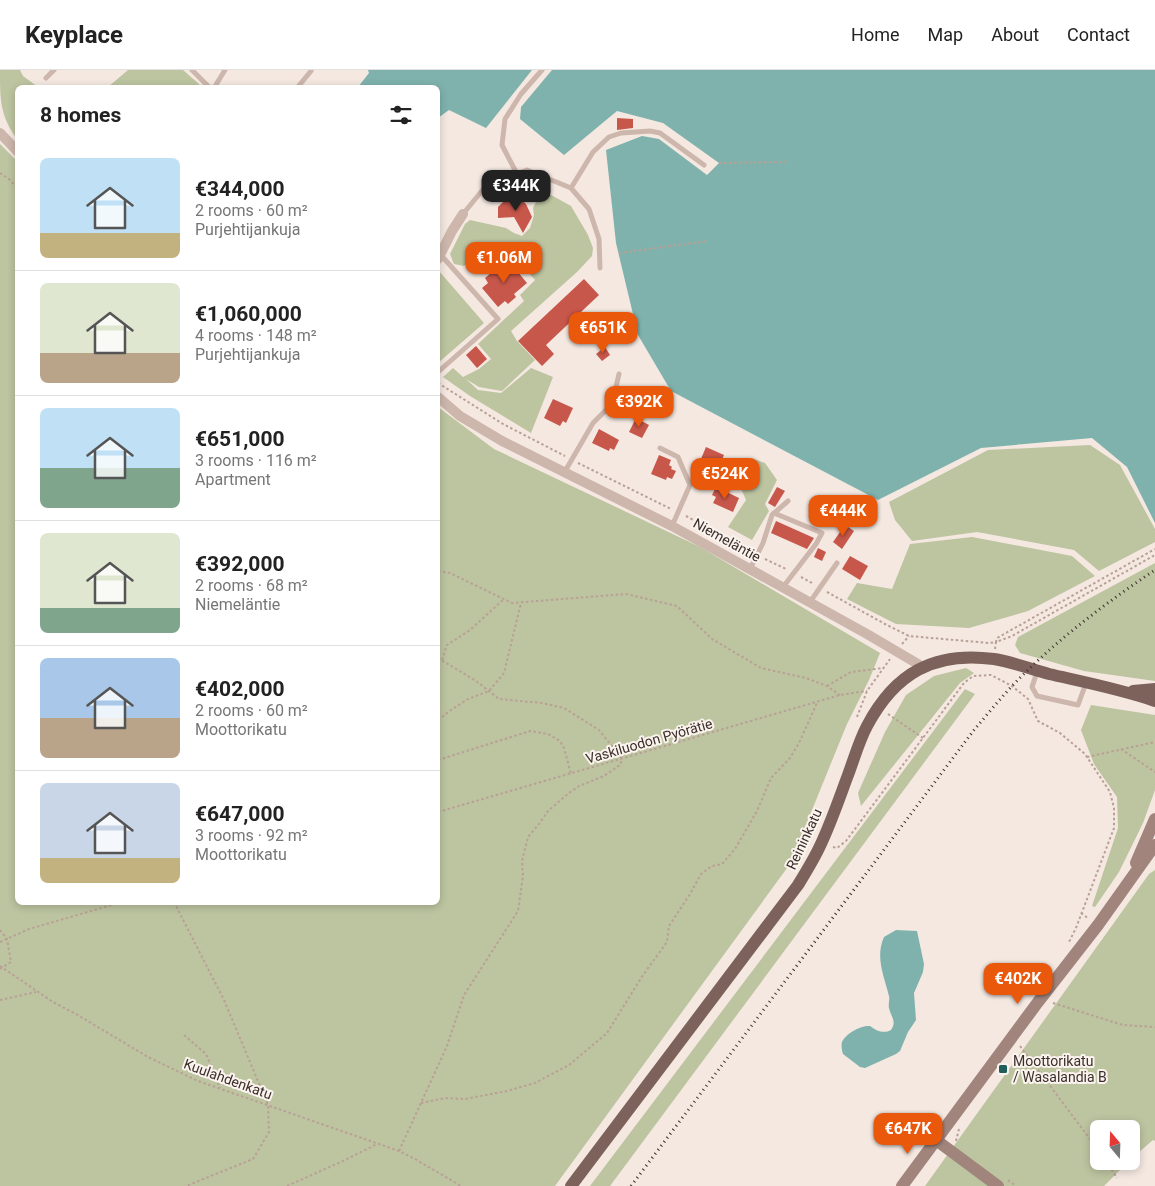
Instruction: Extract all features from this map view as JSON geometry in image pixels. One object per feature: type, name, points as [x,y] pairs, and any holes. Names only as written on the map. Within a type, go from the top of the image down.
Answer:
[{"type":"main road","name":"Reininkatu","points":[[571,1186],[798,886],[820,845],[867,726],[893,688],[923,667],[945,660],[994,659],[1086,683],[1126,691],[1155,701]]},
{"type":"main road","name":"Reininkatu","points":[[1126,691],[1155,689]]},
{"type":"main road","points":[[1125,888],[1155,819]]},
{"type":"main road","points":[[902,1186],[1125,888],[1155,845]]},
{"type":"main road","points":[[936,1140],[998,1186]]},
{"type":"street","points":[[0,133],[15,149]]},
{"type":"street","points":[[440,254],[463,214]]},
{"type":"street","name":"Niemeläntie","points":[[440,399],[460,416],[502,441],[564,474],[672,526],[923,667]]},
{"type":"lane","points":[[46,78],[54,70]]},
{"type":"lane","points":[[192,70],[207,85]]},
{"type":"lane","points":[[216,85],[225,70]]},
{"type":"lane","points":[[517,174],[502,145],[505,119],[521,94],[542,70]]},
{"type":"lane","points":[[299,85],[311,71]]},
{"type":"lane","points":[[571,188],[593,152],[609,137],[621,133],[660,133],[704,165]]},
{"type":"lane","points":[[463,214],[486,187],[527,170],[571,188],[589,210],[599,239],[600,268]]},
{"type":"lane","points":[[440,257],[498,319],[440,370]]},
{"type":"lane","points":[[564,474],[593,423],[612,404],[619,374]]},
{"type":"lane","points":[[660,448],[678,458],[690,485],[672,526]]},
{"type":"lane","points":[[750,569],[763,543],[772,515],[788,501]]},
{"type":"lane","points":[[774,513],[822,534],[782,587]]},
{"type":"lane","points":[[810,603],[838,563]]},
{"type":"lane","points":[[1037,671],[1032,687],[1037,696],[1066,704],[1078,705],[1086,683]]},
{"type":"path","points":[[719,163],[785,162]]},
{"type":"path","points":[[0,172],[15,186]]},
{"type":"path","points":[[618,253],[708,241]]},
{"type":"path","points":[[994,659],[997,638],[1155,548]]},
{"type":"path","points":[[857,718],[867,691],[909,636],[989,644],[996,642],[1012,636],[1155,555]]},
{"type":"path","points":[[440,572],[450,574],[512,603],[626,594],[677,606],[712,639],[761,668],[806,678],[827,686],[840,696]]},
{"type":"path","points":[[399,1151],[447,1046],[464,995],[518,910],[523,876],[522,861],[528,837],[548,811],[569,793],[579,786],[604,776],[620,766],[622,759],[599,730],[564,708],[542,703],[499,699],[476,681],[442,660],[447,646],[470,630],[504,599]]},
{"type":"path","points":[[440,718],[468,699],[489,691],[504,673],[521,602]]},
{"type":"path","points":[[827,686],[852,672],[883,668]]},
{"type":"path","points":[[820,845],[837,848],[846,841],[964,683],[973,676],[991,675],[1012,686],[1028,699],[1038,721],[1060,733],[1087,757],[1110,792],[1114,808],[1114,828],[1081,913]]},
{"type":"path","name":"Vaskiluodon Pyörätie","points":[[440,811],[840,696],[867,691]]},
{"type":"path","points":[[421,1103],[445,1098],[465,1099],[508,1091],[534,1083],[569,1065],[607,1033],[643,975],[667,942],[669,926],[701,874],[712,866],[722,864],[735,849],[758,811],[771,778],[790,758],[799,743],[817,703]]},
{"type":"path","points":[[879,708],[923,738]]},
{"type":"path","points":[[440,759],[530,731],[548,734],[560,741],[564,748],[571,774]]},
{"type":"path","points":[[1087,757],[1155,742]]},
{"type":"path","points":[[1121,749],[1155,772]]},
{"type":"path","points":[[0,942],[29,929],[112,905]]},
{"type":"path","points":[[176,905],[224,1000],[268,1105],[269,1132],[252,1159],[186,1186]]},
{"type":"path","points":[[0,930],[7,939],[11,962],[1,968]]},
{"type":"path","name":"Kuulahdenkatu","points":[[1,968],[36,992],[148,1057],[198,1081],[399,1151],[462,1186]]},
{"type":"path","points":[[0,1000],[36,992]]},
{"type":"path","points":[[1053,1003],[1123,1025],[1155,1027]]},
{"type":"path","points":[[184,1035],[206,1054],[220,1088]]},
{"type":"path","points":[[1020,1046],[1090,1139]]},
{"type":"path","points":[[287,1186],[378,1143]]},
{"type":"path","points":[[1112,1170],[1117,1178]]},
{"type":"green space","points":[[0,70],[20,70],[23,76],[35,85],[15,85],[15,136],[4,115],[0,90]]},
{"type":"green space","points":[[128,70],[183,70],[199,84],[199,85],[110,85]]},
{"type":"green space","points":[[0,144],[15,159],[15,905],[440,905],[440,408],[494,449],[700,547],[880,653],[847,724],[790,864],[555,1186],[0,1186]]},
{"type":"green space","points":[[542,190],[571,206],[588,235],[593,248],[592,256],[577,272],[511,331],[517,341],[535,360],[502,391],[479,387],[466,379],[478,390],[501,393],[531,368],[553,377],[531,433],[470,396],[443,377],[453,368],[463,377],[479,369],[491,359],[478,344],[524,301],[520,295],[535,280],[510,251],[501,258],[490,244],[464,266],[454,264],[450,254],[465,224],[470,220],[506,228],[522,236],[530,228],[534,215],[533,208]]},
{"type":"green space","points":[[440,272],[484,323],[440,361]]},
{"type":"green space","points":[[1090,445],[1120,465],[1155,529],[1155,542],[1099,571],[1074,550],[977,532],[912,541],[895,520],[889,502],[988,450]]},
{"type":"green space","points":[[751,458],[765,463],[777,480],[765,504],[769,511],[752,540],[728,527],[746,500],[739,484]]},
{"type":"green space","points":[[972,537],[1072,556],[1095,576],[1028,611],[969,628],[896,624],[847,599],[857,583],[892,589],[910,544]]},
{"type":"green space","points":[[1155,563],[1155,681],[1084,671],[1020,653],[1015,645],[1018,637]]},
{"type":"green space","points":[[966,668],[974,673],[960,683],[861,806],[858,793],[885,732],[906,695],[934,676]]},
{"type":"green space","points":[[965,689],[975,694],[610,1186],[590,1186]]},
{"type":"green space","points":[[1091,705],[1155,715],[1155,790],[1143,823],[1119,872],[1095,907],[1092,906],[1118,828],[1117,797],[1094,764],[1081,730]]},
{"type":"green space","points":[[1155,870],[1155,1141],[1153,1140],[1140,1151],[1140,1120],[1090,1120],[1090,1170],[1120,1170],[1104,1186],[925,1186],[1149,874]]},
{"type":"water","points":[[368,70],[532,70],[486,128],[449,110],[440,117],[440,85],[360,85],[369,73]]},
{"type":"water","points":[[552,70],[1155,70],[1155,523],[1127,467],[1092,438],[981,448],[878,500],[671,391],[638,335],[616,243],[606,150],[642,136],[659,139],[707,175],[719,163],[663,123],[617,111],[564,155],[520,119],[521,107]]},
{"type":"water","points":[[896,930],[917,931],[924,964],[923,972],[914,993],[916,1020],[908,1032],[900,1051],[865,1068],[860,1067],[843,1054],[842,1042],[854,1030],[863,1027],[870,1026],[877,1031],[883,1032],[891,1030],[893,1027],[894,1021],[889,1008],[889,998],[881,966],[880,952],[884,937]]},
{"type":"building","points":[[617,118],[633,119],[633,128],[617,130]]},
{"type":"building","points":[[512,198],[520,199],[526,204],[532,217],[523,233],[514,217],[498,218],[498,207],[504,201]]},
{"type":"building","points":[[507,259],[527,283],[514,294],[516,297],[508,304],[505,301],[498,307],[482,288],[488,283],[485,278]]},
{"type":"building","points":[[584,279],[599,295],[546,345],[554,354],[542,366],[518,341]]},
{"type":"building","points":[[476,346],[487,359],[477,368],[466,355]]},
{"type":"building","points":[[605,347],[610,355],[602,361],[596,354]]},
{"type":"building","points":[[553,399],[573,408],[566,423],[563,421],[560,426],[544,418]]},
{"type":"building","points":[[636,418],[649,425],[642,438],[629,432]]},
{"type":"building","points":[[599,429],[619,440],[614,450],[610,448],[609,451],[592,443]]},
{"type":"building","points":[[706,447],[724,455],[712,481],[695,473]]},
{"type":"building","points":[[659,455],[671,460],[669,465],[672,467],[671,469],[676,471],[672,479],[667,477],[666,480],[651,474]]},
{"type":"building","points":[[716,487],[739,498],[733,512],[713,503],[716,497],[712,495]]},
{"type":"building","points":[[777,487],[785,491],[775,507],[768,503]]},
{"type":"building","points":[[776,521],[814,538],[807,549],[771,533]]},
{"type":"building","points":[[845,525],[854,531],[842,549],[833,542]]},
{"type":"building","points":[[818,548],[826,552],[822,561],[814,557]]},
{"type":"building","points":[[850,556],[868,566],[860,580],[842,569]]},
{"type":"railway","points":[[631,1186],[974,730],[1012,686],[1045,654],[1098,610],[1155,570]]},
{"type":"place","name":"Moottorikatu / Wasalandia B","points":[[1003,1069]]}]
